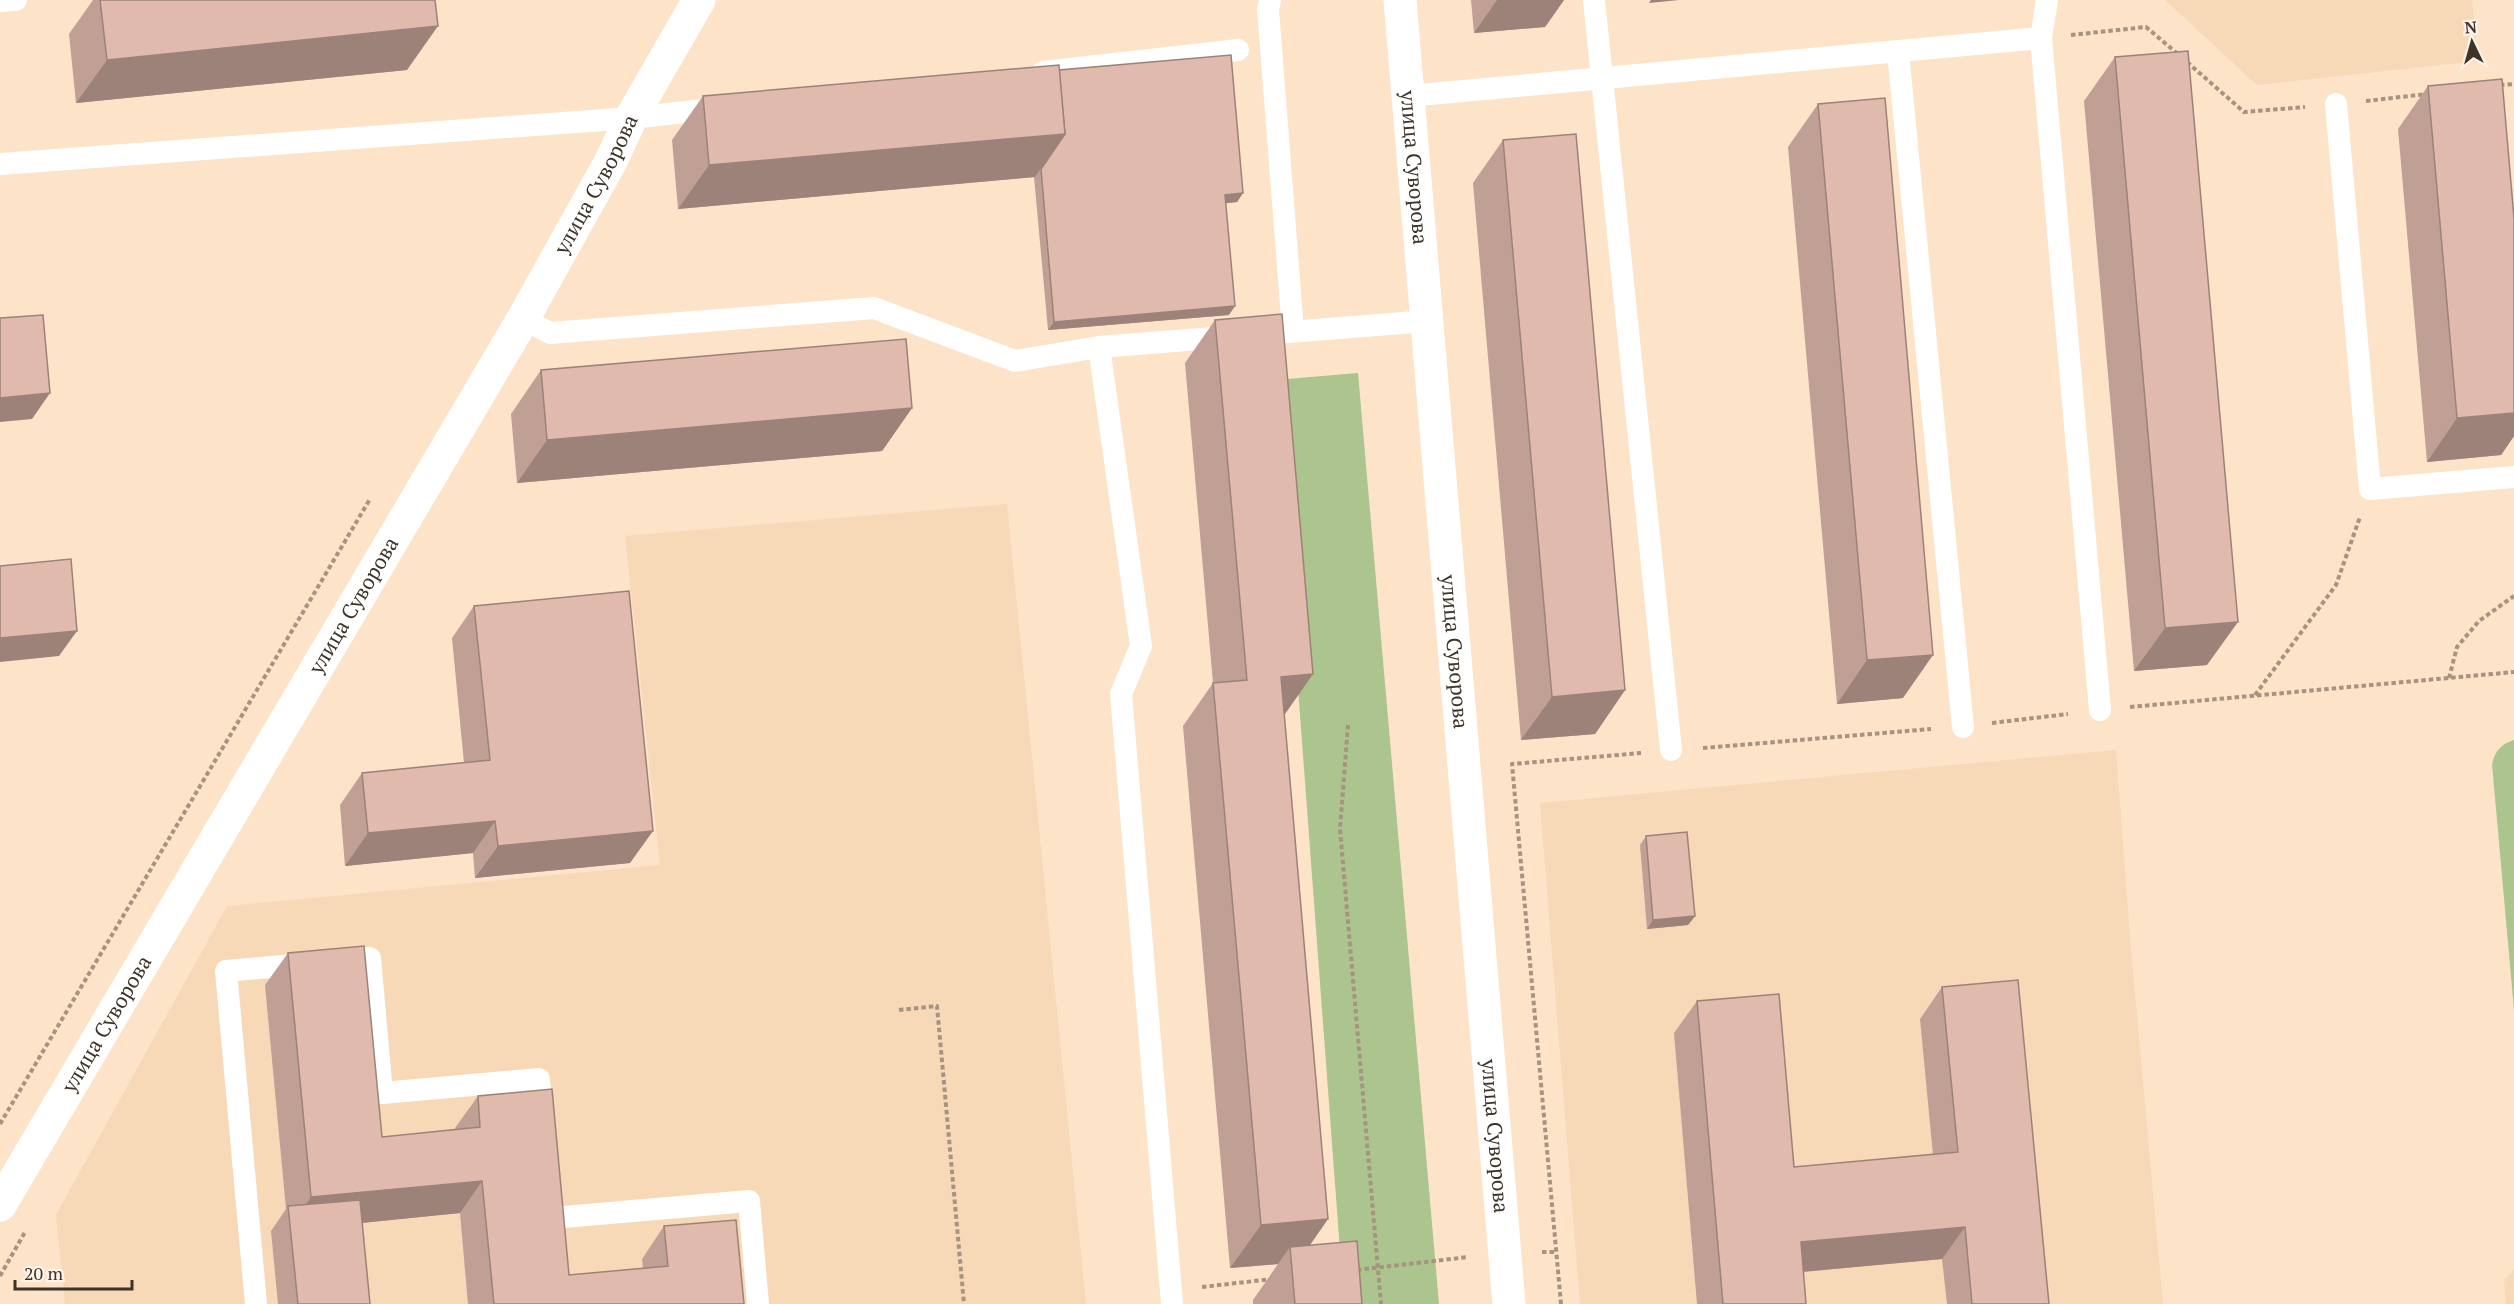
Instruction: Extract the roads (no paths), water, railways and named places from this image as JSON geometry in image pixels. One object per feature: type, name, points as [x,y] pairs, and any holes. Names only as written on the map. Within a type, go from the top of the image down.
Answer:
[{"type":"street","name":"улица Суворова","points":[[0,1205],[523,319],[611,161],[631,118],[699,0]]},
{"type":"street","name":"улица Суворова","points":[[1400,0],[1509,1304]]},
{"type":"lane","points":[[0,1],[16,0]]},
{"type":"lane","points":[[1269,0],[1293,331]]},
{"type":"lane","points":[[1594,0],[1671,750]]},
{"type":"lane","points":[[2047,0],[2040,38],[2100,710]]},
{"type":"lane","points":[[1408,96],[2040,38]]},
{"type":"lane","points":[[1026,74],[1238,50]]},
{"type":"lane","points":[[1898,52],[1963,727]]},
{"type":"lane","points":[[2336,104],[2370,489],[2514,477]]},
{"type":"lane","points":[[0,164],[631,118],[744,106]]},
{"type":"lane","points":[[523,319],[549,333],[874,308],[1015,361],[1099,347],[1428,321]]},
{"type":"lane","points":[[1099,347],[1141,646],[1120,694],[1171,1297]]},
{"type":"lane","points":[[256,1304],[226,971],[370,958],[382,1093],[539,1079],[544,1137]]},
{"type":"lane","points":[[548,1184],[552,1218],[749,1201],[758,1304]]}]
